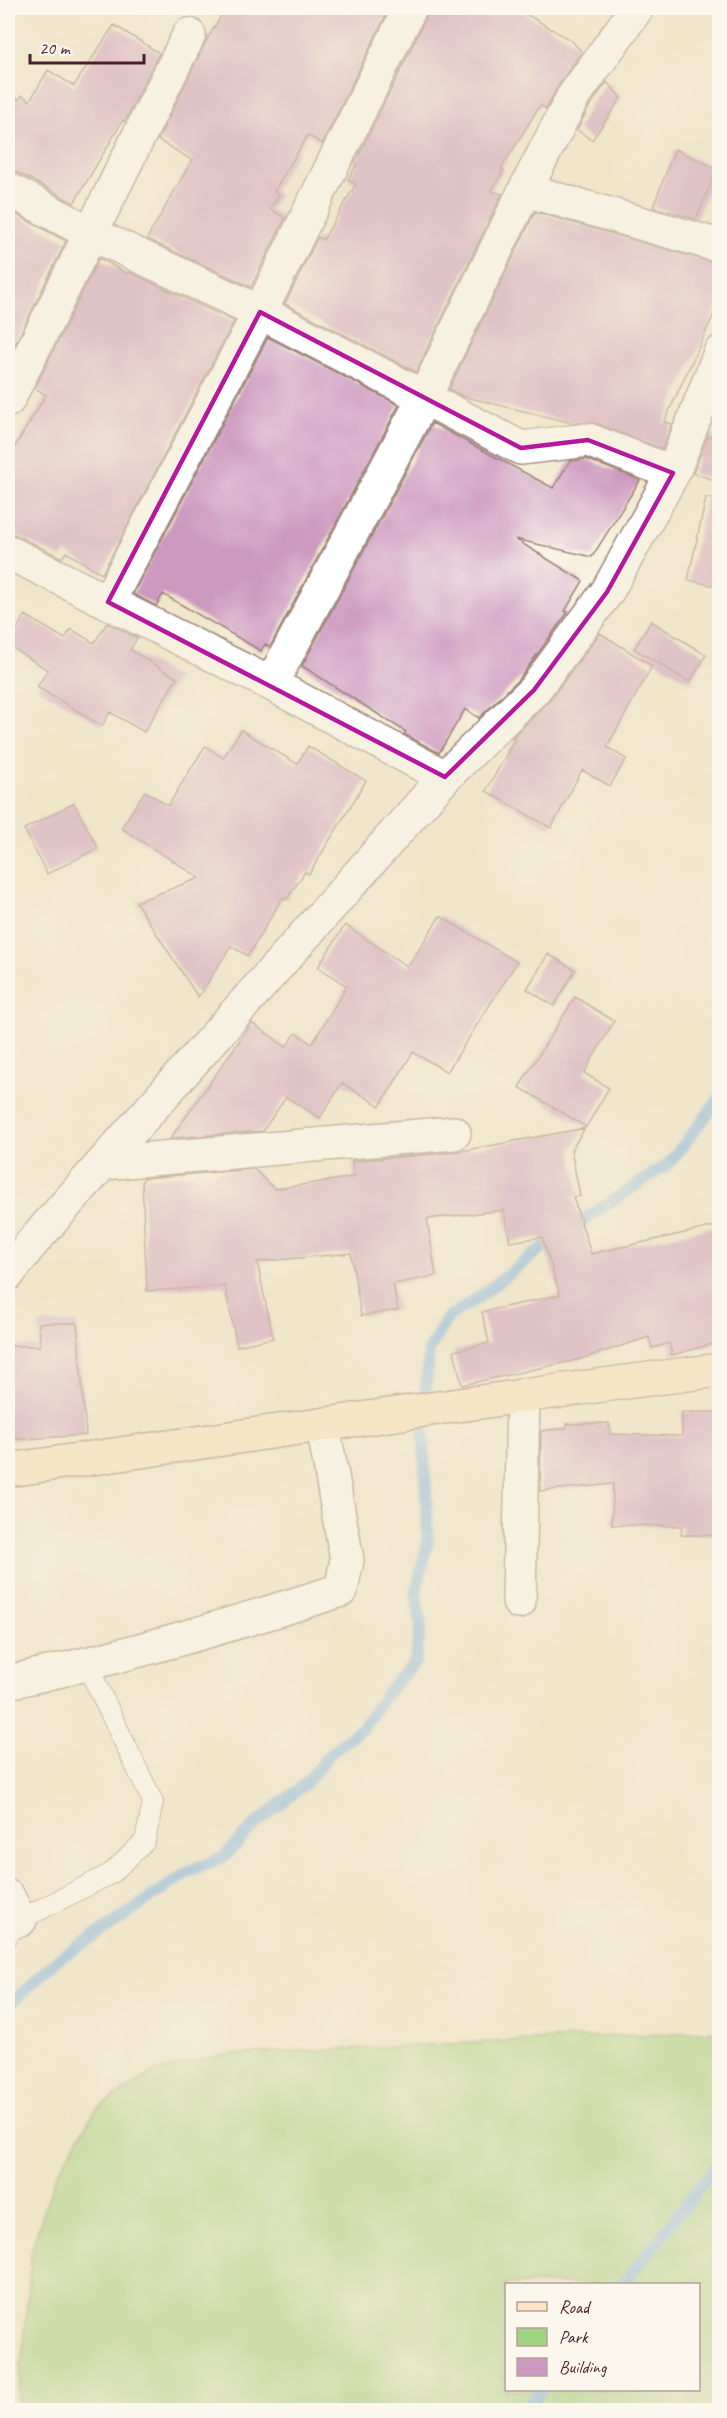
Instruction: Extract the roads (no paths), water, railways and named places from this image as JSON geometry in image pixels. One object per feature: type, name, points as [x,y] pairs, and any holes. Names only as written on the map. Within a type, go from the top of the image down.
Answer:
[{"type":"main road","points":[[8,1470],[323,1426],[523,1395],[720,1370]]},
{"type":"street","points":[[108,602],[260,312],[410,8]]},
{"type":"street","points":[[271,684],[424,398],[573,97],[637,8]]},
{"type":"street","points":[[8,400],[189,35]]},
{"type":"street","points":[[8,189],[90,233],[260,312],[521,448],[588,440],[673,473]]},
{"type":"street","points":[[525,190],[720,246]]},
{"type":"street","points":[[8,1274],[445,777],[534,690],[607,592],[673,473],[720,353]]},
{"type":"street","points":[[8,552],[271,684],[445,777]]},
{"type":"street","points":[[104,1163],[454,1133]]},
{"type":"street","points":[[519,1602],[523,1395]]},
{"type":"street","points":[[8,1682],[87,1665],[246,1621],[341,1590],[347,1560],[323,1426]]},
{"type":"lane","points":[[12,1917],[112,1873],[145,1841],[153,1802],[87,1665]]},
{"type":"waterway","points":[[8,2006],[59,1958],[91,1939],[191,1870],[224,1857],[255,1825],[306,1783],[331,1753],[362,1728],[386,1694],[415,1662],[421,1627],[416,1593],[428,1541],[423,1421],[429,1349],[448,1317],[476,1299],[549,1243],[668,1164],[720,1098]]},
{"type":"waterway","points":[[624,2283],[720,2161]]},
{"type":"waterway","points":[[525,2410],[540,2391]]}]
